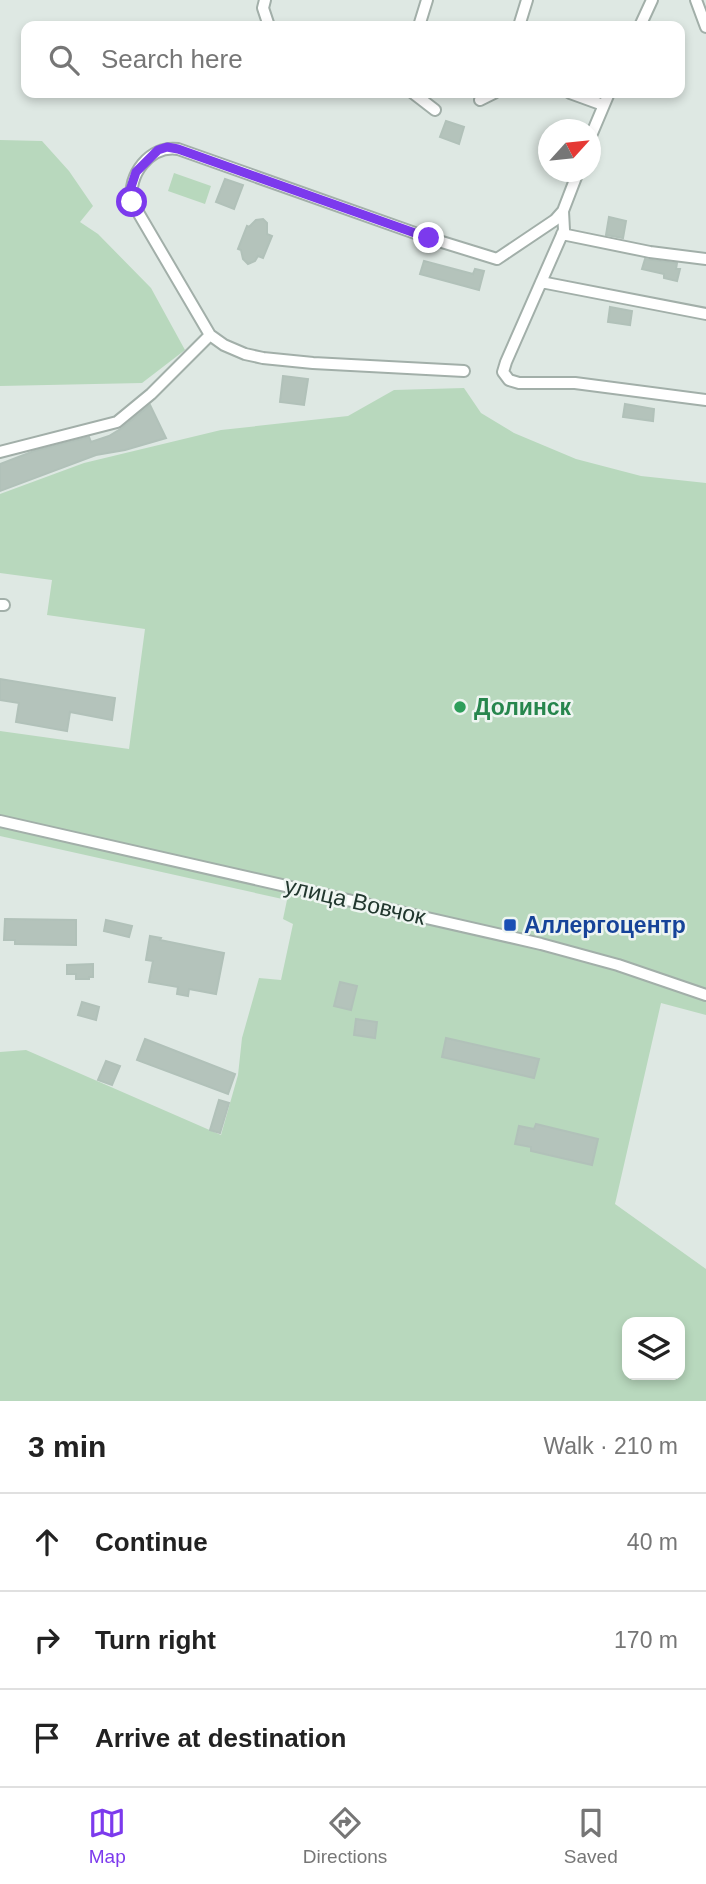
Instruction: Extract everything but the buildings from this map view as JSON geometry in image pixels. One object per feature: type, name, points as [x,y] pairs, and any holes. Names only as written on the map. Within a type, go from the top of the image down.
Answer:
[{"type":"street","points":[[265,0],[262,8],[267,21]]},
{"type":"street","points":[[421,21],[427,0]]},
{"type":"street","points":[[521,21],[527,0]]},
{"type":"street","points":[[642,21],[652,0]]},
{"type":"street","points":[[695,0],[706,27]]},
{"type":"street","points":[[419,98],[435,110]]},
{"type":"street","points":[[480,100],[484,98]]},
{"type":"street","points":[[584,98],[603,105]]},
{"type":"street","points":[[597,119],[606,98]]},
{"type":"street","points":[[464,371],[263,358],[224,345],[210,335],[132,202],[130,190],[136,172],[150,157],[167,147],[178,149],[429,238],[497,259],[545,227],[563,211]]},
{"type":"street","points":[[574,182],[563,211],[562,234],[503,372],[509,380],[519,383],[575,383],[706,400]]},
{"type":"street","points":[[562,234],[650,252],[706,259]]},
{"type":"street","points":[[541,282],[706,314]]},
{"type":"street","points":[[0,452],[117,422],[151,394],[210,335]]},
{"type":"street","name":"улица Вовчок","points":[[0,821],[541,944],[618,965],[706,995]]},
{"type":"green space","points":[[0,140],[42,141],[69,171],[93,206],[80,222],[98,234],[151,288],[185,350],[142,383],[0,386]]},
{"type":"green space","points":[[174,173],[211,186],[205,204],[168,191]]},
{"type":"green space","points":[[464,388],[481,413],[514,433],[576,459],[641,476],[706,483],[706,1015],[661,1003],[615,1204],[706,1269],[706,1401],[0,1401],[0,1052],[26,1050],[221,1135],[238,1075],[242,1038],[259,978],[281,980],[293,924],[283,919],[287,900],[0,836],[0,731],[129,749],[145,629],[47,615],[52,580],[0,573],[0,494],[84,463],[221,430],[348,416],[394,390]]},
{"type":"place","name":"Долинск","points":[[460,707]]},
{"type":"place","name":"Аллергоцентр","points":[[510,925]]},
{"type":"route","points":[[132,202],[130,190],[136,172],[158,150],[167,147],[429,238]]}]
